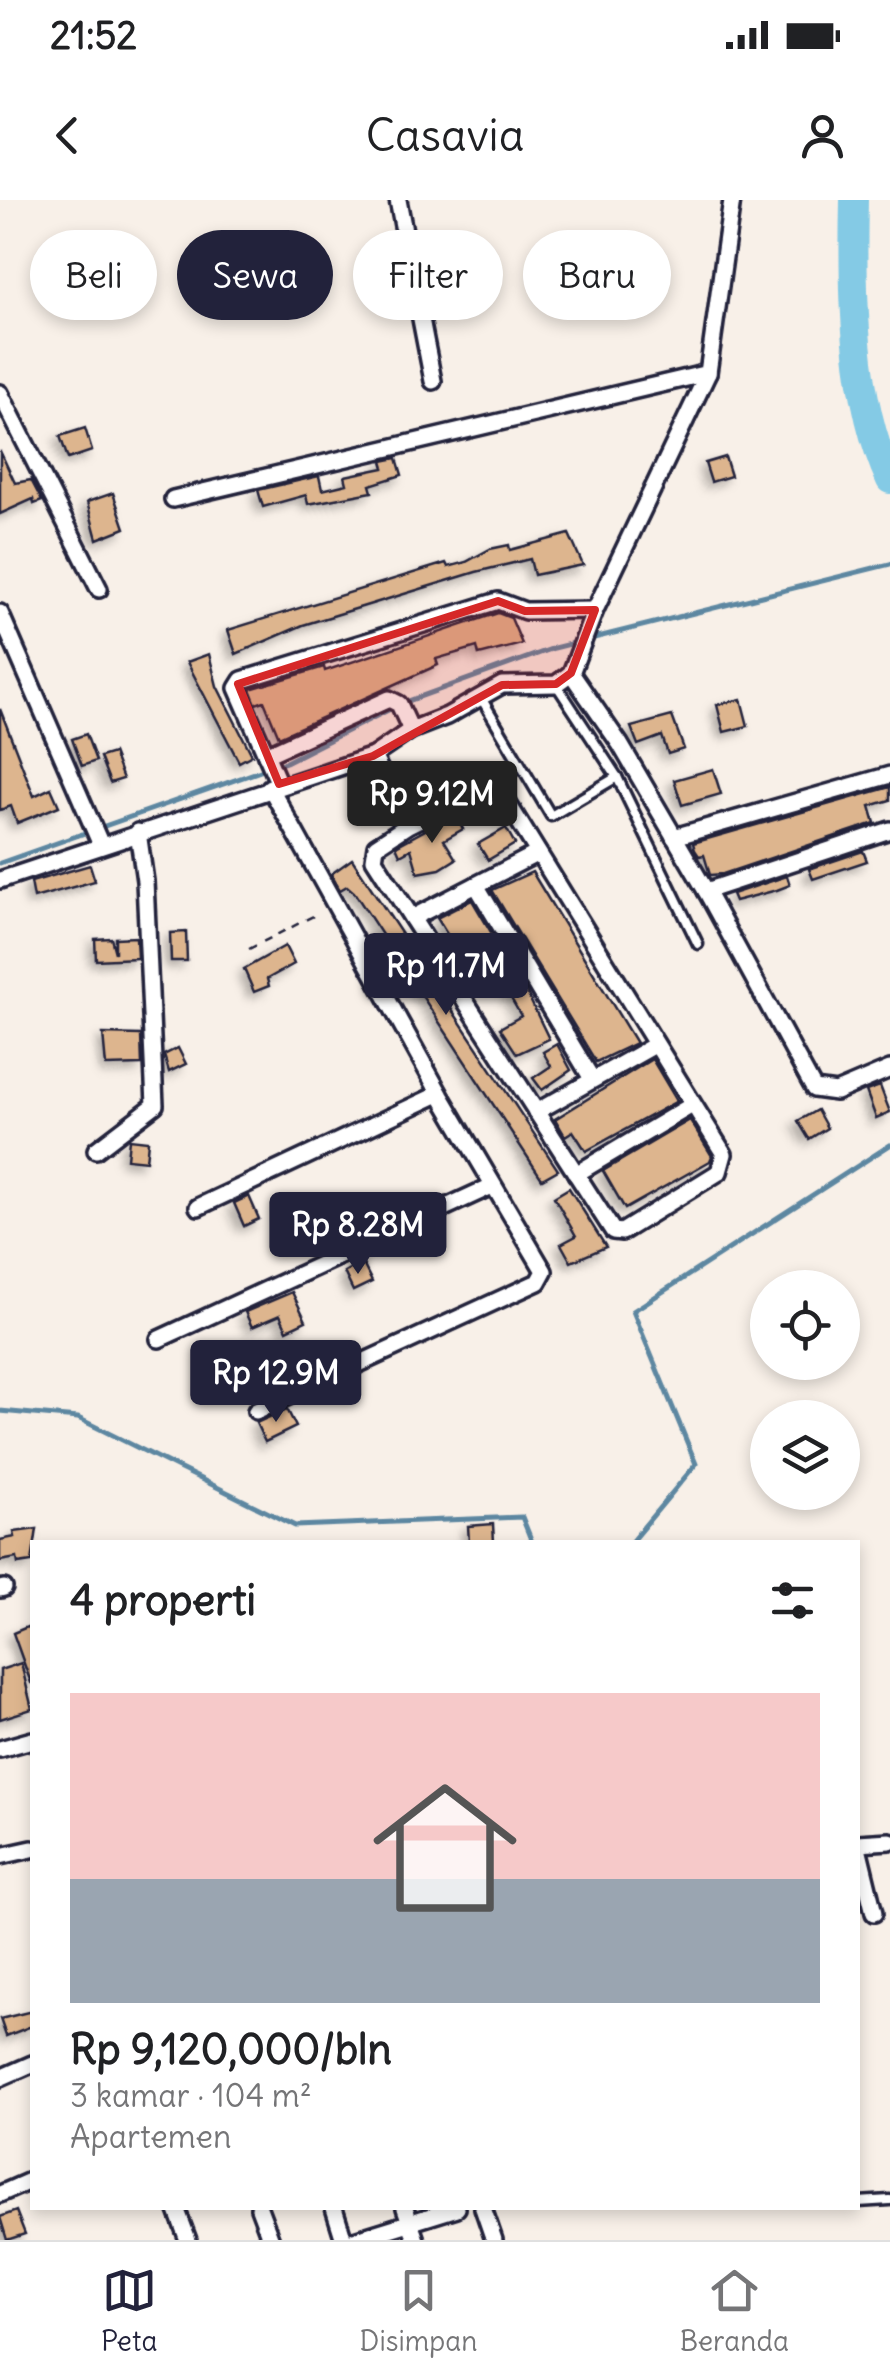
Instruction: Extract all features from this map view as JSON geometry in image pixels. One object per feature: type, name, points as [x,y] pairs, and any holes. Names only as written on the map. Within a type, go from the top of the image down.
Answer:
[{"type":"street","points":[[398,200],[432,381]]},
{"type":"street","points":[[272,772],[373,756],[405,718],[448,716],[502,685],[556,684],[574,666],[594,610],[708,373],[732,200]]},
{"type":"street","points":[[173,499],[708,373]]},
{"type":"street","points":[[0,392],[99,590]]},
{"type":"street","points":[[256,1412],[542,1279],[544,1271],[492,1186],[335,904],[237,688],[242,680],[498,601],[525,610],[594,610]]},
{"type":"street","points":[[0,613],[96,832]]},
{"type":"street","points":[[574,666],[706,891],[814,1089],[836,1092],[890,1069]]},
{"type":"street","points":[[0,880],[96,832],[138,832],[272,772],[387,699],[405,718]]},
{"type":"street","points":[[373,756],[408,825]]},
{"type":"street","points":[[674,837],[890,776]]},
{"type":"street","points":[[492,786],[499,789],[724,1154],[719,1172],[622,1232],[613,1231],[373,852],[408,825],[492,786]]},
{"type":"street","points":[[706,891],[890,830]]},
{"type":"street","points":[[96,1150],[154,1105],[145,881],[138,832]]},
{"type":"street","points":[[412,918],[538,853]]},
{"type":"street","points":[[476,885],[592,1079]]},
{"type":"street","points":[[536,1112],[655,1045]]},
{"type":"street","points":[[198,1207],[440,1094]]},
{"type":"street","points":[[576,1174],[692,1105]]},
{"type":"street","points":[[159,1339],[492,1186]]},
{"type":"street","points":[[0,1749],[30,1741]]},
{"type":"street","points":[[860,1845],[890,1840]]},
{"type":"street","points":[[0,1856],[30,1848]]},
{"type":"street","points":[[860,1854],[874,1913]]},
{"type":"street","points":[[0,2078],[30,2065]]},
{"type":"street","points":[[0,2194],[30,2181]]},
{"type":"street","points":[[177,2210],[188,2240]]},
{"type":"street","points":[[260,2210],[271,2240]]},
{"type":"street","points":[[335,2210],[344,2240]]},
{"type":"street","points":[[354,2240],[407,2215],[443,2210]]},
{"type":"street","points":[[483,2210],[494,2240]]},
{"type":"street","points":[[407,2215],[416,2240]]},
{"type":"lane","points":[[556,684],[617,776],[698,944]]},
{"type":"lane","points":[[480,696],[551,816],[617,776]]},
{"type":"lane","points":[[860,2202],[890,2200]]},
{"type":"path","points":[[250,950],[335,904]]},
{"type":"highlighted area","points":[[498,601],[525,611],[595,610],[571,673],[556,684],[502,685],[373,756],[279,784],[238,684]]},
{"type":"building","points":[[85,428],[92,451],[68,459],[60,436]]},
{"type":"building","points":[[0,451],[15,483],[31,480],[42,501],[34,504],[33,499],[0,514]]},
{"type":"building","points":[[725,457],[731,476],[711,482],[705,463]]},
{"type":"building","points":[[397,458],[402,475],[370,485],[372,492],[308,504],[306,495],[263,507],[258,490],[319,476],[322,490],[347,484],[345,476],[384,468],[382,461]]},
{"type":"building","points":[[113,493],[125,528],[97,539],[87,502]]},
{"type":"building","points":[[569,534],[583,565],[534,575],[530,559],[476,572],[303,625],[236,654],[228,630],[446,563],[448,567],[466,562],[490,549],[509,545],[510,550]]},
{"type":"building","points":[[498,613],[511,618],[522,644],[479,655],[477,647],[436,659],[438,665],[279,737],[264,701],[256,704],[250,689],[324,667],[325,671]]},
{"type":"building","points":[[209,654],[217,686],[252,755],[239,762],[187,662]]},
{"type":"building","points":[[741,699],[748,726],[724,732],[717,705]]},
{"type":"building","points":[[0,709],[34,796],[51,788],[59,806],[17,823],[11,806],[0,810]]},
{"type":"building","points":[[672,716],[684,749],[668,754],[662,736],[638,745],[631,727]]},
{"type":"building","points":[[86,734],[96,761],[82,766],[72,739]]},
{"type":"building","points":[[113,753],[123,779],[110,783],[100,757]]},
{"type":"building","points":[[713,769],[721,794],[682,805],[674,780]]},
{"type":"building","points":[[890,787],[890,800],[870,806],[875,823],[723,874],[710,875],[704,855],[699,856],[695,850],[693,843]]},
{"type":"building","points":[[455,814],[463,829],[444,840],[456,859],[440,869],[418,873],[411,849],[400,855],[396,846]]},
{"type":"building","points":[[506,828],[515,844],[488,860],[478,844]]},
{"type":"building","points":[[863,851],[867,861],[813,879],[809,869]]},
{"type":"building","points":[[352,859],[558,1170],[542,1179],[354,892],[347,886],[340,890],[331,874]]},
{"type":"building","points":[[90,865],[95,881],[34,898],[31,882]]},
{"type":"building","points":[[532,872],[636,1043],[596,1062],[492,890]]},
{"type":"building","points":[[787,876],[790,885],[777,890],[735,901],[732,894]]},
{"type":"building","points":[[472,900],[510,964],[502,984],[478,974],[491,942],[463,960],[437,918]]},
{"type":"building","points":[[186,932],[187,961],[171,961],[170,933]]},
{"type":"building","points":[[136,937],[137,958],[96,960],[95,939],[111,938],[115,953],[115,938]]},
{"type":"building","points":[[285,946],[294,964],[267,979],[269,986],[254,992],[244,969]]},
{"type":"building","points":[[523,985],[549,1039],[517,1054],[500,1028],[521,1016],[508,993]]},
{"type":"building","points":[[103,1034],[141,1035],[142,1065],[106,1066]]},
{"type":"building","points":[[557,1044],[571,1070],[542,1090],[533,1078],[551,1066],[543,1052]]},
{"type":"building","points":[[178,1048],[186,1064],[169,1072],[164,1055]]},
{"type":"building","points":[[652,1059],[677,1101],[586,1151],[573,1131],[565,1136],[555,1119]]},
{"type":"building","points":[[880,1086],[890,1112],[876,1118],[866,1091]]},
{"type":"building","points":[[817,1110],[827,1128],[809,1139],[798,1121]]},
{"type":"building","points":[[690,1120],[712,1156],[710,1161],[625,1209],[603,1171]]},
{"type":"building","points":[[129,1139],[148,1141],[146,1161],[127,1159]]},
{"type":"building","points":[[569,1188],[606,1247],[571,1262],[561,1244],[576,1236],[554,1197]]},
{"type":"building","points":[[249,1196],[259,1219],[244,1226],[234,1203]]},
{"type":"building","points":[[362,1262],[372,1282],[353,1291],[344,1272]]},
{"type":"building","points":[[292,1292],[306,1321],[287,1330],[280,1315],[252,1327],[245,1312]]},
{"type":"building","points":[[287,1409],[296,1427],[265,1442],[256,1423]]},
{"type":"building","points":[[493,1524],[494,1540],[469,1540],[468,1526]]},
{"type":"building","points":[[37,1529],[35,1540],[30,1540],[30,1562],[18,1564],[17,1558],[0,1561],[0,1540],[15,1537],[14,1532]]},
{"type":"building","points":[[30,1626],[30,1680],[13,1633]]},
{"type":"building","points":[[21,1663],[30,1710],[0,1719],[0,1670]]},
{"type":"building","points":[[30,2012],[30,2027],[6,2036],[0,2019]]},
{"type":"building","points":[[16,2211],[25,2234],[7,2240],[0,2217]]},
{"type":"waterway","points":[[854,200],[854,306],[861,379],[877,448],[890,480]]},
{"type":"waterway","points":[[0,863],[286,762],[400,704],[554,648],[890,564]]},
{"type":"waterway","points":[[633,1540],[696,1464],[633,1311],[890,1145]]},
{"type":"waterway","points":[[0,1411],[78,1418],[295,1526],[522,1517],[531,1540]]}]
